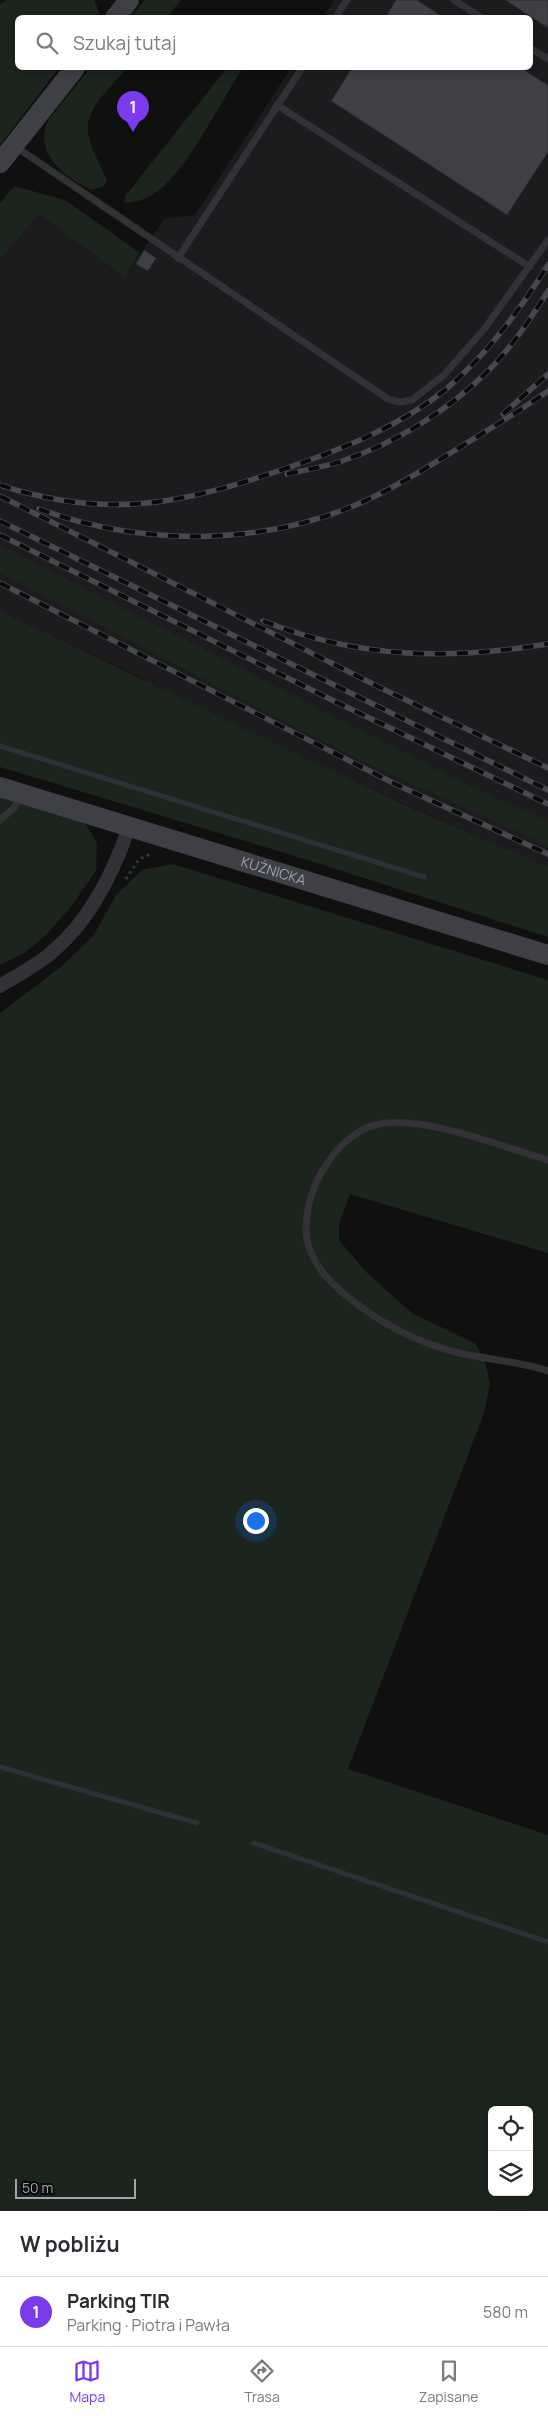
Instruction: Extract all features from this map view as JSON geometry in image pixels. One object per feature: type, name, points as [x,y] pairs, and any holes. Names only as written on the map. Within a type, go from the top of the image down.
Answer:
[{"type":"street","points":[[0,163],[74,70]]},
{"type":"street","name":"KUŹNICKA","points":[[0,787],[548,955]]},
{"type":"street","points":[[0,986],[50,953],[79,926],[112,871],[129,827]]},
{"type":"lane","points":[[338,15],[347,0]]},
{"type":"lane","points":[[454,0],[477,15]]},
{"type":"lane","points":[[533,50],[548,59]]},
{"type":"lane","points":[[178,258],[301,70]]},
{"type":"lane","points":[[277,105],[530,268]]},
{"type":"lane","points":[[14,146],[388,399],[399,402],[412,400],[444,374],[485,328],[530,268],[548,240]]},
{"type":"lane","points":[[0,820],[14,808],[21,794]]},
{"type":"lane","points":[[548,1160],[424,1124],[401,1122],[379,1124],[359,1130],[341,1144],[326,1163],[314,1192],[306,1228],[308,1247],[328,1281],[358,1305],[390,1326],[426,1344],[459,1353],[530,1364],[548,1371]]},
{"type":"shaded area","points":[[7,0],[94,0],[100,14],[15,15],[15,70],[57,70],[0,145],[0,4]]},
{"type":"shaded area","points":[[145,0],[181,0],[169,15],[133,15]]},
{"type":"shaded area","points":[[334,0],[548,0],[548,866],[496,845],[280,748],[119,667],[0,611],[0,260],[39,214],[124,277],[165,218],[195,215],[290,70],[533,70],[533,15],[324,15]]},
{"type":"shaded area","points":[[88,70],[125,70],[93,109],[88,125],[89,139],[107,180],[104,186],[92,190],[81,185],[62,171],[54,162],[48,153],[45,142],[45,131],[49,119]]},
{"type":"shaded area","points":[[225,70],[242,70],[201,138],[176,173],[163,187],[150,196],[124,203],[126,195]]},
{"type":"shaded area","points":[[14,186],[65,200],[140,253],[124,277],[39,214],[0,260],[0,203]]},
{"type":"shaded area","points":[[0,545],[472,787],[548,821],[548,846],[347,754],[0,573]]},
{"type":"shaded area","points":[[0,611],[341,775],[478,837],[548,866],[548,937],[295,856],[0,767]]},
{"type":"shaded area","points":[[0,787],[78,811],[97,843],[96,871],[70,908],[46,935],[26,952],[0,965]]},
{"type":"shaded area","points":[[173,864],[548,980],[548,1253],[350,1194],[339,1224],[339,1240],[365,1271],[412,1313],[476,1344],[485,1361],[490,1384],[484,1413],[348,1769],[548,1835],[548,2211],[0,2211],[0,1013],[62,966],[93,936],[116,895],[142,870]]},
{"type":"building","points":[[396,0],[417,0],[440,15],[387,15]]},
{"type":"building","points":[[505,0],[548,0],[548,28],[533,18],[533,15],[528,15]]},
{"type":"building","points":[[351,70],[524,70],[548,85],[548,152],[507,215],[331,101]]},
{"type":"building","points":[[144,250],[156,258],[148,271],[136,264]]},
{"type":"waterway","points":[[0,746],[424,877]]},
{"type":"waterway","points":[[0,1767],[197,1823]]},
{"type":"waterway","points":[[254,1843],[548,1942]]},
{"type":"railway","points":[[0,485],[40,496],[77,502],[112,505],[147,503],[181,498],[252,480],[351,444],[410,415],[445,390],[475,362],[501,332],[526,299],[548,265]]},
{"type":"railway","points":[[287,474],[328,465],[362,454],[402,435],[439,412],[473,385],[506,352],[548,291]]},
{"type":"railway","points":[[503,414],[548,374]]},
{"type":"railway","points":[[39,509],[79,521],[120,530],[162,535],[246,534],[287,527],[328,515],[367,500],[391,488],[495,426],[548,391]]},
{"type":"railway","points":[[0,496],[381,688],[548,768]]},
{"type":"railway","points":[[0,521],[548,790]]},
{"type":"railway","points":[[0,535],[334,701],[548,804]]},
{"type":"railway","points":[[0,583],[395,784],[548,854]]},
{"type":"railway","points":[[263,621],[299,634],[334,643],[404,653],[474,652],[548,644]]},
{"type":"place","name":"Parking TIR","points":[[133,132]]}]
